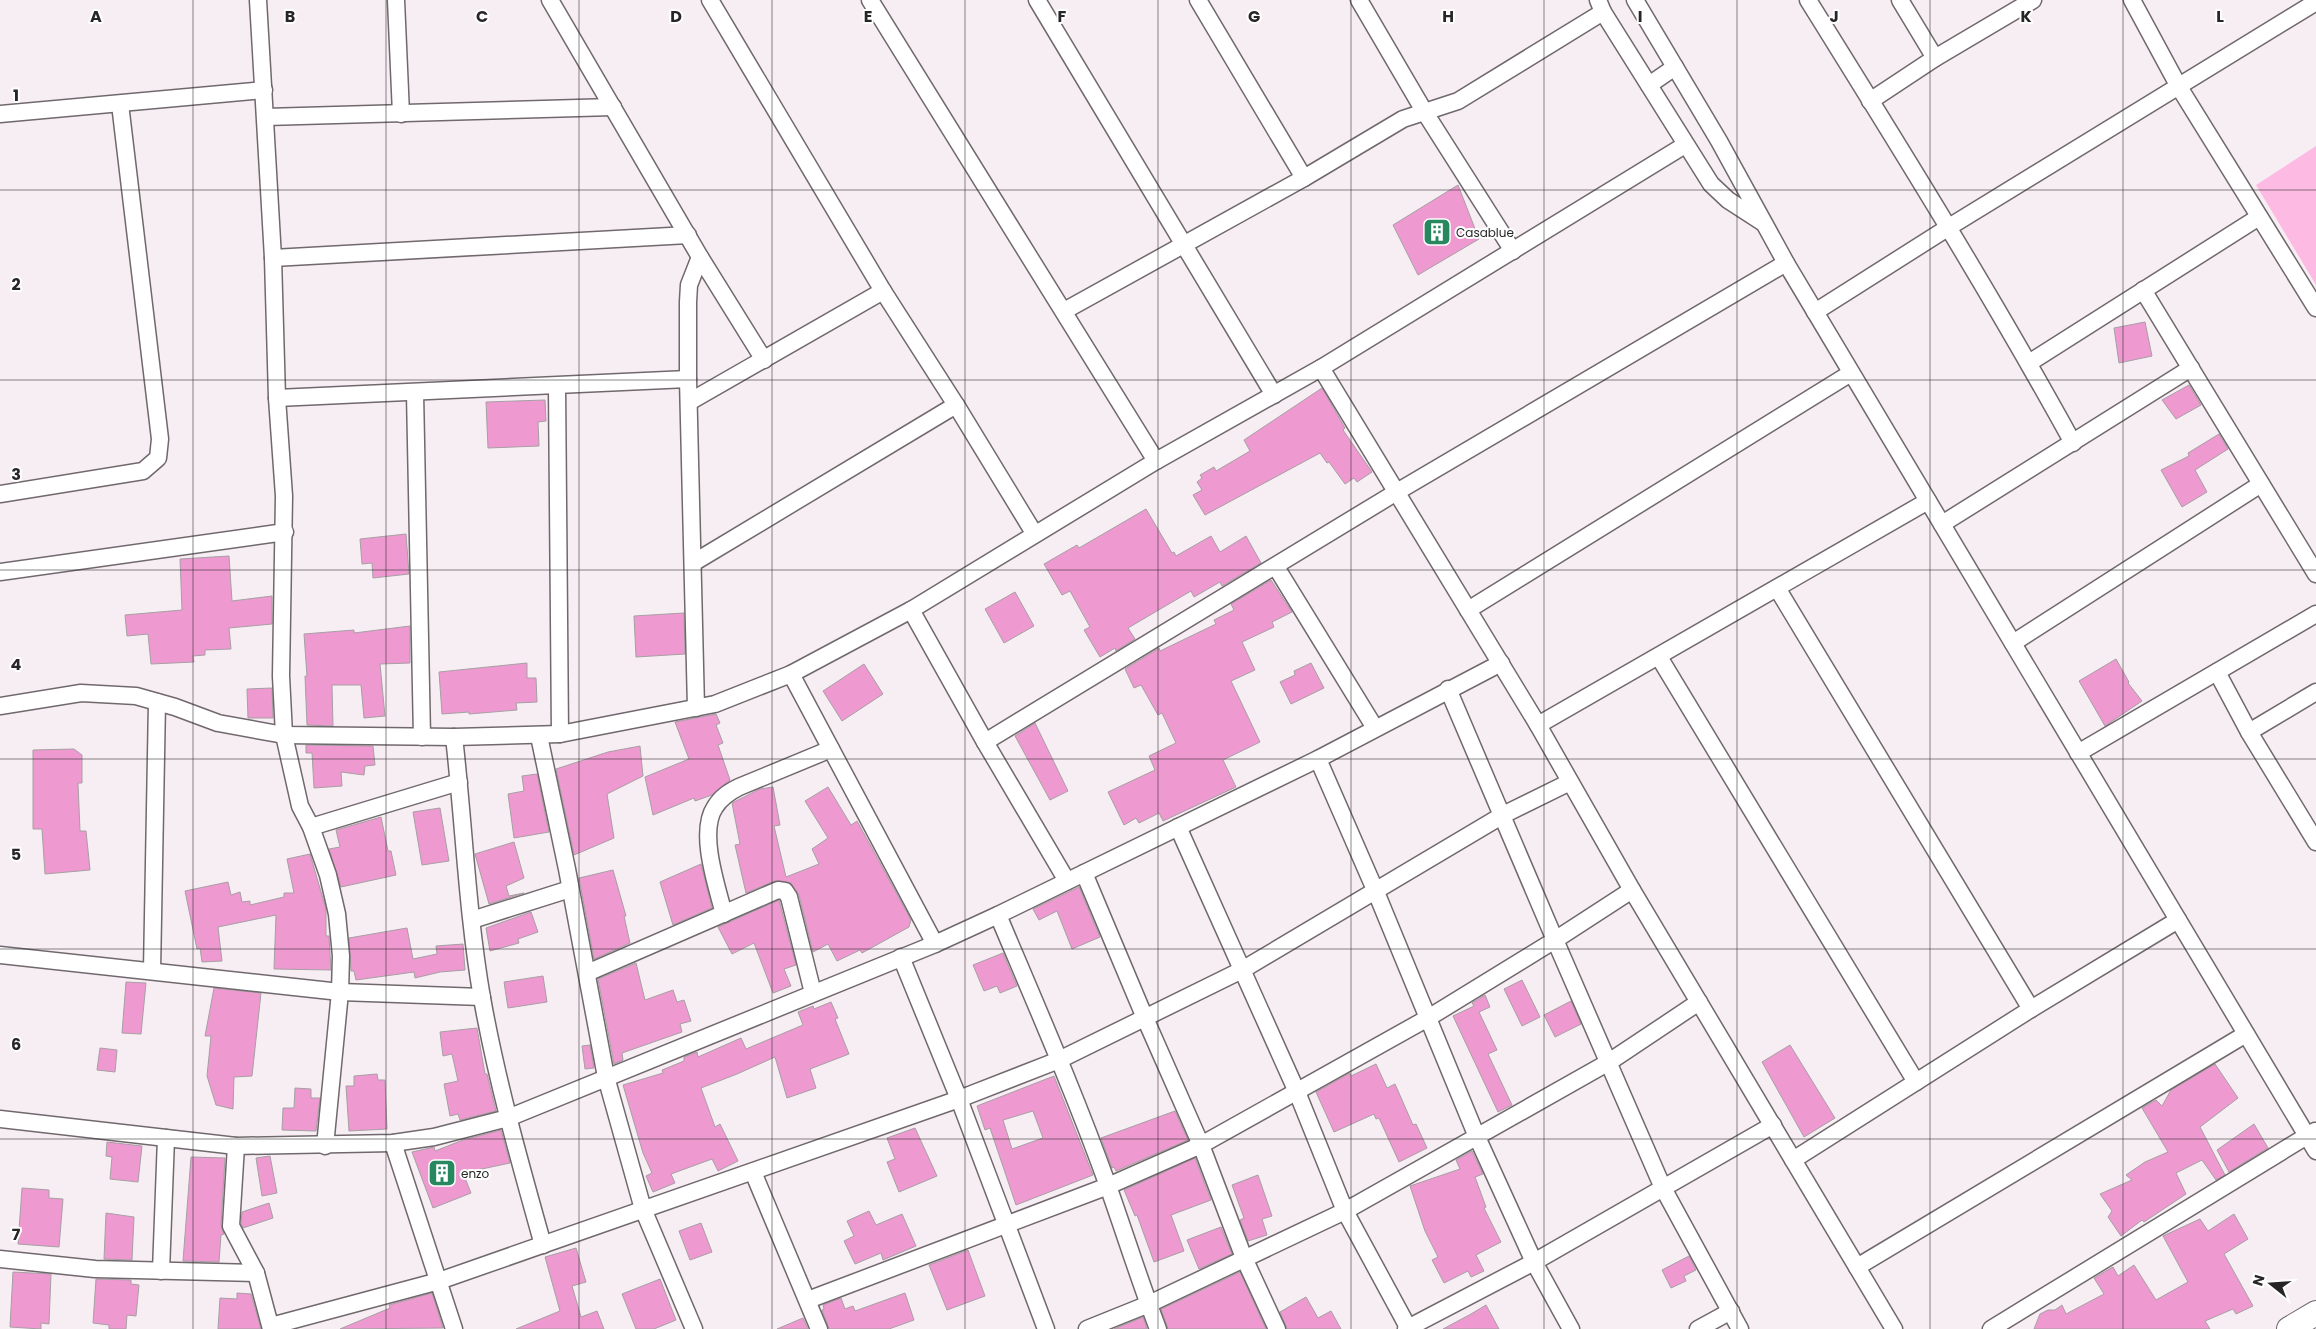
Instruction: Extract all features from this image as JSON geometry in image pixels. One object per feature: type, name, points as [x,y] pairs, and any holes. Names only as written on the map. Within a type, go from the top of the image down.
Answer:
[{"type":"main road","points":[[2289,1329],[2316,1313]]},
{"type":"street","points":[[258,0],[266,116],[277,398],[284,496],[285,532],[281,676],[284,734],[300,806],[311,827],[328,875],[337,914],[341,956],[340,992],[325,1146]]},
{"type":"street","points":[[396,0],[400,114]]},
{"type":"street","points":[[550,0],[700,257],[764,360]]},
{"type":"street","points":[[710,0],[883,291],[1034,533]]},
{"type":"street","points":[[870,0],[1156,461]]},
{"type":"street","points":[[1036,0],[1274,395]]},
{"type":"street","points":[[1198,0],[1304,178]]},
{"type":"street","points":[[1635,0],[1851,373],[2246,1034],[2311,1133],[2316,1151]]},
{"type":"street","points":[[1808,0],[1949,227],[2029,363],[2072,443]]},
{"type":"street","points":[[1900,0],[1935,58]]},
{"type":"street","points":[[1870,100],[1935,58],[2033,0]]},
{"type":"street","points":[[2132,0],[2179,87],[2316,308]]},
{"type":"street","points":[[1361,1],[1424,111],[1513,251]]},
{"type":"street","points":[[1815,312],[1949,227],[2316,2]]},
{"type":"street","points":[[1064,311],[1304,178],[1383,130],[1424,111],[1458,100],[1600,6],[1685,145],[1718,192],[1764,224]]},
{"type":"street","points":[[1649,85],[1675,67]]},
{"type":"street","points":[[0,114],[264,90]]},
{"type":"street","points":[[0,494],[143,471],[158,458],[160,439],[120,104]]},
{"type":"street","points":[[266,116],[613,107]]},
{"type":"street","points":[[0,706],[81,693],[136,696],[218,723],[284,734],[454,737],[560,734],[728,700],[791,674],[911,610],[1034,533],[1156,461],[1321,368],[1685,145]]},
{"type":"street","points":[[2029,363],[2259,217]]},
{"type":"street","points":[[273,258],[688,235]]},
{"type":"street","points":[[696,708],[688,379],[689,285],[700,257]]},
{"type":"street","points":[[985,742],[1395,493],[1786,263]]},
{"type":"street","points":[[2143,290],[2316,574]]},
{"type":"street","points":[[688,402],[883,291]]},
{"type":"street","points":[[1321,368],[1395,493],[1538,725],[1632,890],[1894,1329]]},
{"type":"street","points":[[1942,524],[2191,368]]},
{"type":"street","points":[[1468,610],[1851,373]]},
{"type":"street","points":[[277,398],[688,379]]},
{"type":"street","points":[[557,386],[560,734]]},
{"type":"street","points":[[415,393],[422,736]]},
{"type":"street","points":[[693,563],[956,406]]},
{"type":"street","points":[[2013,643],[2261,484]]},
{"type":"street","points":[[1538,725],[1659,657],[1928,500]]},
{"type":"street","points":[[0,572],[285,532]]},
{"type":"street","points":[[1276,567],[1375,728]]},
{"type":"street","points":[[1777,588],[2031,1009]]},
{"type":"street","points":[[911,610],[985,742],[1067,881]]},
{"type":"street","points":[[2078,753],[2316,614]]},
{"type":"street","points":[[1659,657],[1916,1082]]},
{"type":"street","points":[[0,1119],[236,1146],[325,1146],[393,1144],[434,1137],[508,1118],[934,944],[998,915],[1318,759],[1448,689],[1501,663]]},
{"type":"street","points":[[2217,672],[2248,732],[2316,842]]},
{"type":"street","points":[[791,674],[934,944]]},
{"type":"street","points":[[1448,689],[1663,1188],[1740,1329]]},
{"type":"street","points":[[2248,732],[2316,692]]},
{"type":"street","points":[[152,971],[157,702]]},
{"type":"street","points":[[539,736],[606,1077],[643,1209],[692,1328]]},
{"type":"street","points":[[454,737],[472,920],[482,997],[508,1118],[543,1245]]},
{"type":"street","points":[[724,914],[711,862],[707,834],[714,808],[725,795],[739,786],[831,749]]},
{"type":"street","points":[[1318,759],[1376,892],[1478,1137],[1534,1262],[1571,1329]]},
{"type":"street","points":[[311,827],[459,782]]},
{"type":"street","points":[[236,1146],[231,1226],[256,1274],[271,1328],[439,1281],[959,1099],[1059,1060],[1242,970],[1503,815],[1570,782]]},
{"type":"street","points":[[1178,827],[1297,1092],[1345,1211],[1408,1328],[1534,1262],[1773,1125]]},
{"type":"street","points":[[1084,873],[1201,1145],[1244,1258],[1277,1329]]},
{"type":"street","points":[[472,920],[570,889]]},
{"type":"street","points":[[587,973],[778,890],[785,891],[789,897],[813,993]]},
{"type":"street","points":[[808,1300],[1108,1186],[1201,1145],[1428,1018],[1632,890]]},
{"type":"street","points":[[998,915],[1059,1060],[1108,1186],[1158,1329]]},
{"type":"street","points":[[1793,1160],[2031,1009],[2178,920]]},
{"type":"street","points":[[0,955],[340,992],[482,997]]},
{"type":"street","points":[[901,957],[959,1099],[1046,1329]]},
{"type":"street","points":[[1087,1329],[1149,1304],[1345,1211],[1608,1062],[1699,1002]]},
{"type":"street","points":[[1857,1267],[2246,1034]]},
{"type":"street","points":[[1990,1329],[2311,1133]]},
{"type":"street","points":[[161,1271],[166,1138]]},
{"type":"street","points":[[393,1144],[454,1329]]},
{"type":"street","points":[[753,1172],[819,1329]]},
{"type":"street","points":[[0,1259],[95,1269],[256,1274]]},
{"type":"street","points":[[1698,1329],[1731,1311]]},
{"type":"shaded area","points":[[2316,146],[2316,285],[2256,185]]},
{"type":"building","name":"Casablue","points":[[1458,185],[1479,239],[1418,275],[1393,225]]},
{"type":"building","points":[[2145,322],[2152,356],[2119,363],[2114,328]]},
{"type":"building","points":[[2189,385],[2201,405],[2176,419],[2162,400]]},
{"type":"building","points":[[1322,388],[1345,428],[1343,430],[1372,472],[1357,482],[1354,478],[1345,484],[1320,453],[1205,515],[1193,495],[1202,490],[1197,482],[1202,478],[1200,475],[1214,467],[1216,471],[1250,451],[1244,440]]},
{"type":"building","points":[[545,400],[546,421],[538,422],[539,446],[488,448],[486,402]]},
{"type":"building","points":[[2219,434],[2228,449],[2195,470],[2207,492],[2182,507],[2161,470],[2189,456],[2188,453]]},
{"type":"building","points":[[1146,509],[1172,553],[1174,552],[1176,556],[1211,536],[1220,552],[1246,536],[1261,563],[1222,586],[1220,582],[1194,597],[1191,591],[1128,628],[1135,639],[1116,651],[1115,648],[1100,657],[1084,630],[1090,627],[1070,591],[1062,595],[1044,564],[1077,545],[1079,548]]},
{"type":"building","points":[[406,534],[409,574],[373,578],[372,563],[362,564],[360,539]]},
{"type":"building","points":[[229,556],[232,601],[272,596],[272,624],[229,628],[231,649],[205,650],[205,655],[193,656],[194,662],[151,664],[148,634],[127,636],[125,615],[182,610],[180,559]]},
{"type":"building","points":[[1271,580],[1292,612],[1272,622],[1274,627],[1242,642],[1255,670],[1231,681],[1260,742],[1223,760],[1236,787],[1163,821],[1159,813],[1139,823],[1136,818],[1124,825],[1108,792],[1155,770],[1149,756],[1176,743],[1162,713],[1158,715],[1141,685],[1134,688],[1125,669],[1159,648],[1160,651],[1216,624],[1214,620],[1234,610],[1231,604]]},
{"type":"building","points":[[1015,592],[1034,626],[1004,643],[985,609]]},
{"type":"building","points":[[684,613],[685,654],[636,657],[634,616]]},
{"type":"building","points":[[410,626],[410,663],[380,664],[385,716],[364,718],[361,685],[332,685],[333,726],[307,725],[305,676],[307,676],[304,634],[354,630],[354,633]]},
{"type":"building","points":[[2116,659],[2128,683],[2142,701],[2105,726],[2079,681]]},
{"type":"building","points":[[527,663],[527,678],[536,678],[537,702],[516,703],[517,710],[442,714],[439,672]]},
{"type":"building","points":[[1311,663],[1324,688],[1291,704],[1280,682],[1295,675],[1294,671]]},
{"type":"building","points":[[864,664],[883,694],[842,721],[823,691]]},
{"type":"building","points":[[272,688],[273,718],[248,718],[247,689]]},
{"type":"building","points":[[716,714],[720,723],[716,725],[723,743],[718,745],[730,780],[712,795],[695,801],[694,798],[653,815],[645,777],[689,759],[675,722]]},
{"type":"building","points":[[1035,723],[1068,791],[1050,800],[1015,736]]},
{"type":"building","points":[[306,745],[373,746],[375,765],[365,766],[364,775],[341,772],[342,786],[314,788],[312,753],[306,753]]},
{"type":"building","points":[[640,746],[643,776],[607,794],[614,838],[574,855],[556,769],[608,752]]},
{"type":"building","points":[[74,749],[82,755],[82,783],[78,783],[80,831],[86,831],[90,870],[45,874],[42,829],[33,829],[33,750]]},
{"type":"building","points":[[537,774],[549,832],[514,838],[508,794],[524,791],[522,776]]},
{"type":"building","points":[[773,787],[780,825],[774,826],[786,877],[819,864],[812,849],[828,838],[805,801],[828,787],[851,825],[857,821],[911,920],[909,927],[862,953],[860,950],[837,961],[828,944],[813,952],[799,895],[791,883],[775,881],[746,893],[735,845],[740,844],[732,803],[760,789]]},
{"type":"building","points":[[440,808],[449,861],[422,865],[413,812]]},
{"type":"building","points":[[381,817],[388,851],[391,851],[396,875],[341,887],[329,849],[340,847],[336,830]]},
{"type":"building","points":[[514,842],[524,878],[506,886],[509,896],[524,893],[489,904],[475,854]]},
{"type":"building","points":[[310,854],[326,909],[326,936],[329,936],[331,970],[274,969],[276,915],[218,927],[222,961],[202,962],[200,948],[197,949],[185,891],[228,882],[231,895],[240,892],[242,902],[250,901],[250,905],[284,897],[284,893],[294,893],[287,859]]},
{"type":"building","points":[[701,864],[712,908],[673,925],[660,882]]},
{"type":"building","points":[[613,870],[626,916],[624,916],[630,943],[594,959],[579,878]]},
{"type":"building","points":[[1079,887],[1100,937],[1072,949],[1057,911],[1039,920],[1033,909]]},
{"type":"building","points":[[779,900],[796,965],[784,969],[791,986],[773,993],[754,943],[732,954],[718,927]]},
{"type":"building","points":[[531,912],[538,932],[518,939],[519,943],[490,951],[486,928]]},
{"type":"building","points":[[407,928],[413,959],[437,954],[436,946],[463,944],[465,970],[440,972],[415,978],[414,972],[356,980],[354,971],[351,971],[349,938]]},
{"type":"building","points":[[1003,953],[1017,986],[1000,993],[997,986],[984,991],[973,965]]},
{"type":"building","points":[[636,963],[645,1000],[673,990],[677,1002],[684,1000],[691,1021],[680,1024],[682,1032],[622,1053],[623,1060],[614,1064],[598,979]]},
{"type":"building","points":[[543,976],[547,1002],[508,1008],[504,982]]},
{"type":"building","points":[[1522,980],[1540,1017],[1522,1026],[1504,989]]},
{"type":"building","points":[[126,982],[146,983],[141,1034],[122,1033]]},
{"type":"building","points":[[214,988],[261,993],[252,1076],[234,1077],[233,1109],[216,1105],[207,1076],[211,1036],[205,1036]]},
{"type":"building","points":[[1485,995],[1490,1007],[1479,1012],[1497,1050],[1488,1054],[1512,1105],[1498,1112],[1453,1016],[1474,1006],[1472,1003]]},
{"type":"building","points":[[1571,1001],[1581,1024],[1555,1037],[1544,1015]]},
{"type":"building","points":[[831,1002],[838,1018],[835,1019],[849,1054],[810,1069],[816,1088],[787,1098],[775,1057],[701,1088],[715,1127],[720,1124],[738,1161],[718,1171],[712,1159],[671,1174],[675,1183],[653,1192],[646,1176],[652,1173],[643,1153],[623,1085],[663,1073],[662,1070],[684,1061],[684,1057],[697,1052],[698,1057],[741,1038],[746,1049],[803,1025],[798,1012],[813,1006],[814,1009]]},
{"type":"building","points":[[477,1028],[485,1074],[487,1074],[496,1111],[460,1120],[458,1114],[450,1116],[444,1084],[458,1081],[452,1054],[443,1056],[440,1032]]},
{"type":"building","points":[[590,1045],[594,1068],[585,1069],[582,1046]]},
{"type":"building","points":[[1790,1045],[1835,1118],[1804,1137],[1762,1062]]},
{"type":"building","points":[[100,1048],[117,1050],[115,1072],[97,1070]]},
{"type":"building","points":[[1376,1064],[1387,1088],[1395,1084],[1413,1125],[1416,1124],[1427,1148],[1399,1162],[1379,1118],[1376,1119],[1374,1114],[1334,1132],[1316,1092],[1350,1073],[1351,1076]]},
{"type":"building","points":[[2215,1064],[2238,1098],[2200,1127],[2225,1175],[2216,1180],[2202,1160],[2176,1173],[2186,1194],[2144,1222],[2142,1220],[2121,1236],[2108,1217],[2112,1211],[2100,1194],[2132,1180],[2126,1175],[2145,1162],[2168,1152],[2142,1108],[2156,1100],[2162,1106],[2171,1090]]},
{"type":"building","points":[[377,1074],[378,1080],[385,1080],[387,1129],[349,1131],[346,1086],[354,1086],[354,1076]]},
{"type":"building","points":[[1054,1076],[1093,1175],[1016,1205],[990,1128],[985,1130],[977,1106]],"holes":[[[1033,1111],[1043,1138],[1012,1149],[1003,1120]]]},
{"type":"building","points":[[295,1088],[311,1089],[311,1098],[320,1098],[316,1131],[282,1130],[283,1108],[294,1108]]},
{"type":"building","points":[[1175,1111],[1188,1140],[1116,1171],[1114,1167],[1112,1168],[1101,1138]]},
{"type":"building","points":[[2254,1124],[2268,1148],[2229,1172],[2217,1150]]},
{"type":"building","points":[[915,1128],[937,1176],[899,1192],[887,1162],[895,1159],[887,1138]]},
{"type":"building","points":[[501,1130],[510,1163],[463,1173],[471,1193],[433,1208],[412,1152],[434,1147],[435,1151],[463,1140]]},
{"type":"building","points":[[107,1142],[142,1146],[138,1182],[110,1179],[112,1157],[106,1156]]},
{"type":"building","points":[[1472,1151],[1483,1174],[1475,1177],[1486,1207],[1484,1208],[1501,1242],[1476,1255],[1484,1271],[1471,1277],[1468,1271],[1444,1283],[1432,1260],[1438,1257],[1425,1231],[1410,1186],[1460,1169],[1456,1160]]},
{"type":"building","points":[[270,1156],[277,1193],[262,1196],[256,1158]]},
{"type":"building","points":[[191,1157],[225,1158],[221,1225],[224,1234],[221,1235],[219,1262],[183,1261]]},
{"type":"building","points":[[1195,1158],[1211,1200],[1171,1215],[1184,1251],[1154,1262],[1137,1215],[1135,1216],[1124,1190]]},
{"type":"building","points":[[1258,1175],[1272,1216],[1262,1219],[1267,1235],[1248,1241],[1240,1220],[1244,1218],[1232,1185]]},
{"type":"building","points":[[22,1188],[49,1190],[49,1198],[63,1199],[59,1247],[18,1244]]},
{"type":"building","points":[[269,1203],[273,1218],[243,1228],[241,1224],[242,1212]]},
{"type":"building","points":[[869,1211],[876,1225],[902,1214],[916,1246],[883,1260],[881,1253],[855,1264],[844,1241],[854,1236],[847,1221]]},
{"type":"building","points":[[106,1213],[134,1217],[132,1260],[104,1259]]},
{"type":"building","points":[[2234,1214],[2248,1239],[2224,1254],[2253,1306],[2236,1314],[2233,1309],[2205,1321],[2210,1329],[2034,1329],[2040,1314],[2048,1310],[2055,1310],[2062,1305],[2066,1314],[2104,1294],[2094,1278],[2113,1267],[2118,1276],[2134,1265],[2156,1300],[2188,1282],[2163,1236],[2200,1219],[2208,1231]]},
{"type":"building","points":[[701,1223],[712,1252],[690,1260],[679,1231]]},
{"type":"building","points":[[1221,1227],[1232,1254],[1199,1269],[1187,1240]]},
{"type":"building","points":[[576,1248],[586,1282],[572,1286],[581,1317],[597,1311],[604,1329],[516,1329],[560,1311],[545,1257]]},
{"type":"building","points":[[968,1250],[985,1296],[947,1310],[929,1265]]},
{"type":"building","points":[[1689,1256],[1696,1270],[1684,1276],[1686,1281],[1671,1288],[1662,1270]]},
{"type":"building","points":[[13,1272],[51,1274],[49,1324],[41,1323],[41,1329],[10,1327]]},
{"type":"building","points":[[1240,1272],[1266,1329],[1168,1329],[1161,1309]]},
{"type":"building","points":[[96,1279],[131,1280],[131,1284],[139,1285],[136,1316],[127,1315],[126,1329],[109,1329],[109,1325],[93,1323]]},
{"type":"building","points":[[660,1279],[676,1320],[654,1329],[636,1329],[622,1294]]},
{"type":"building","points":[[237,1293],[251,1294],[261,1329],[218,1329],[220,1298],[237,1299]]},
{"type":"building","points":[[432,1293],[443,1328],[340,1329],[390,1308],[389,1305]]},
{"type":"building","points":[[905,1293],[914,1320],[889,1329],[829,1329],[822,1310],[824,1309],[823,1305],[841,1298],[845,1309],[853,1306],[855,1311]]},
{"type":"building","points":[[1306,1297],[1318,1318],[1331,1311],[1341,1329],[1287,1329],[1280,1312]]},
{"type":"building","points":[[1486,1305],[1499,1329],[1443,1329],[1471,1314]]},
{"type":"building","points":[[1143,1317],[1147,1329],[1114,1329]]},
{"type":"building","points":[[803,1318],[808,1329],[777,1329]]},
{"type":"place","name":"Casablue","points":[[1437,232]]},
{"type":"place","name":"enzo","points":[[442,1173]]}]
